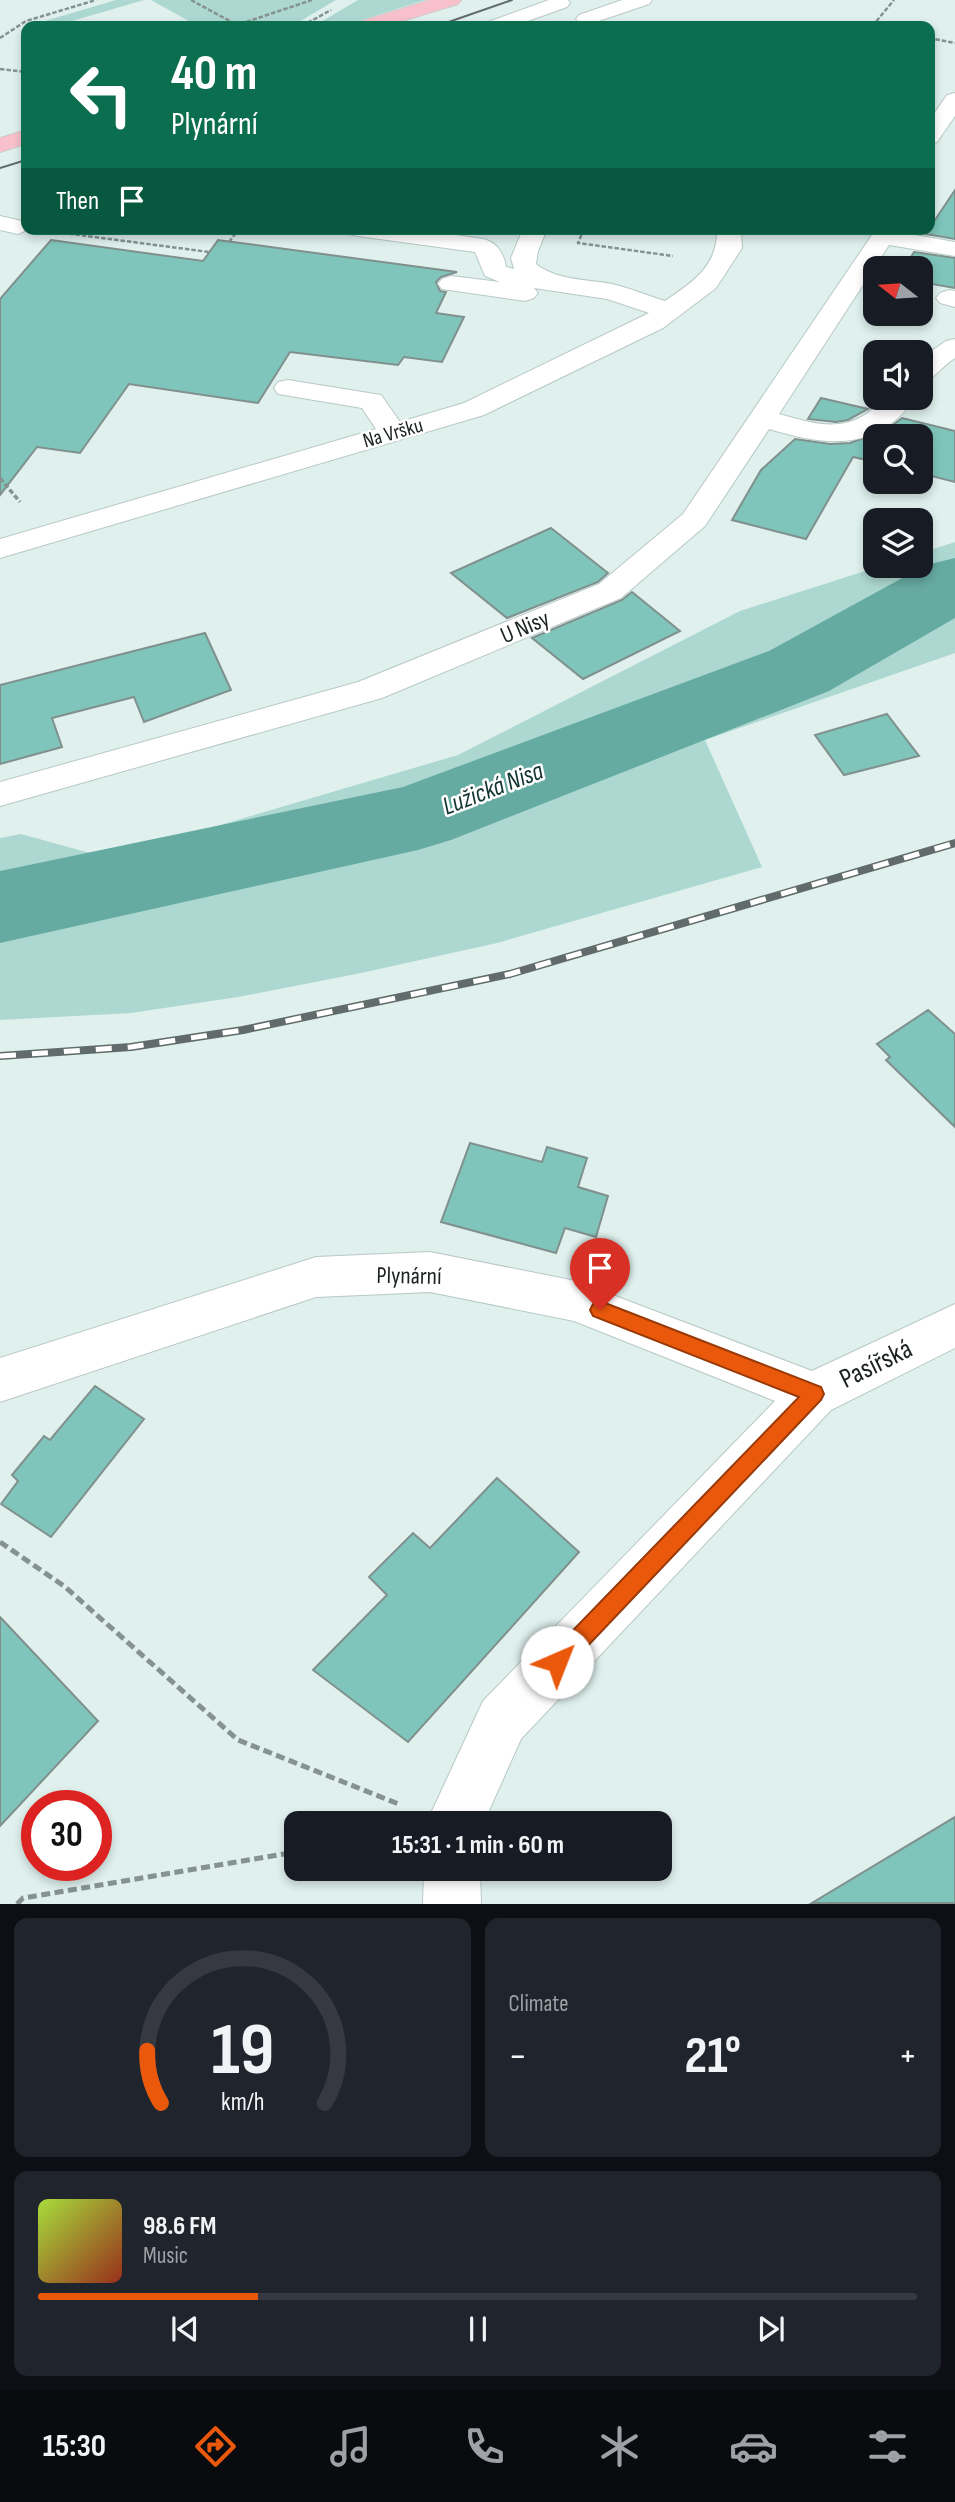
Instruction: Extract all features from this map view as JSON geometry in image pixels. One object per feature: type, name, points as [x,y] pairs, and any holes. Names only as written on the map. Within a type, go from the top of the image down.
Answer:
[{"type":"main road","points":[[382,21],[451,0]]},
{"type":"main road","points":[[0,145],[21,139]]},
{"type":"street","points":[[596,21],[642,0]]},
{"type":"street","points":[[507,21],[557,1],[589,21]]},
{"type":"street","points":[[935,128],[955,100]]},
{"type":"street","points":[[402,235],[483,246],[492,257],[494,271],[500,275],[611,292],[669,311]]},
{"type":"street","points":[[532,235],[521,259],[523,266],[530,273],[556,284]]},
{"type":"street","name":"Na Vršku","points":[[0,549],[474,409],[654,322],[707,283],[730,248],[729,235]]},
{"type":"street","name":"U Nisy","points":[[0,794],[370,690],[610,591],[694,520],[885,235]]},
{"type":"street","points":[[895,235],[955,249]]},
{"type":"street","points":[[451,284],[669,311]]},
{"type":"street","points":[[933,361],[955,346]]},
{"type":"street","points":[[288,388],[370,401],[393,433]]},
{"type":"street","points":[[763,418],[826,436],[846,435],[868,428],[892,410]]},
{"type":"street","name":"Plynární","points":[[0,1380],[316,1277],[430,1272],[576,1301],[814,1394]]},
{"type":"street","name":"Pasířská","points":[[460,1811],[502,1720],[814,1394],[955,1325]]},
{"type":"street","points":[[452,1881],[452,1903]]},
{"type":"path","points":[[25,21],[96,0]]},
{"type":"path","points":[[191,0],[228,21]]},
{"type":"path","points":[[251,21],[312,0]]},
{"type":"path","points":[[876,21],[894,0]]},
{"type":"path","points":[[311,21],[337,7]]},
{"type":"path","points":[[0,38],[21,23]]},
{"type":"path","points":[[935,39],[955,43]]},
{"type":"path","points":[[0,69],[21,71]]},
{"type":"path","points":[[79,235],[209,252]]},
{"type":"path","points":[[229,242],[234,235]]},
{"type":"path","points":[[581,235],[578,243],[676,256]]},
{"type":"path","points":[[0,1542],[64,1586],[238,1740],[407,1808]]},
{"type":"path","points":[[17,1903],[23,1898],[284,1854]]},
{"type":"green space","points":[[116,0],[144,0],[72,21],[45,21]]},
{"type":"green space","points":[[151,0],[336,0],[300,21],[189,21]]},
{"type":"green space","points":[[358,0],[425,0],[359,21],[322,21]]},
{"type":"green space","points":[[955,542],[955,653],[705,740],[762,867],[497,943],[361,973],[238,997],[131,1013],[0,1020],[0,838],[21,834],[108,858],[458,755],[740,611],[863,572],[863,578],[933,578],[933,549]]},
{"type":"building","points":[[955,190],[955,239],[932,235],[935,235],[935,220]]},
{"type":"building","points":[[51,240],[203,261],[218,240],[457,272],[441,277],[436,282],[440,291],[446,292],[436,313],[464,317],[442,362],[404,357],[398,365],[290,352],[258,403],[129,384],[80,453],[37,447],[0,495],[0,299]]},
{"type":"building","points":[[914,252],[955,258],[955,288],[933,284],[933,256],[912,256]]},
{"type":"building","points":[[821,398],[866,410],[848,420],[836,422],[808,419]]},
{"type":"building","points":[[902,418],[926,424],[894,424]]},
{"type":"building","points":[[933,426],[955,431],[955,482],[933,476]]},
{"type":"building","points":[[863,438],[863,459],[853,457],[806,539],[732,520],[761,470],[795,439],[830,444],[850,443]]},
{"type":"building","points":[[551,528],[608,573],[598,582],[507,618],[451,573]]},
{"type":"building","points":[[632,592],[680,631],[583,679],[532,638],[622,600]]},
{"type":"building","points":[[205,633],[231,690],[144,722],[134,697],[52,718],[62,747],[0,764],[0,685]]},
{"type":"building","points":[[887,714],[919,756],[844,775],[815,735]]},
{"type":"building","points":[[928,1010],[955,1034],[955,1127],[886,1060],[890,1057],[877,1044]]},
{"type":"building","points":[[470,1143],[542,1162],[547,1147],[587,1158],[578,1187],[608,1196],[596,1237],[565,1228],[556,1253],[441,1222]]},
{"type":"building","points":[[95,1386],[144,1419],[51,1537],[1,1504],[18,1481],[12,1475],[44,1436],[50,1440]]},
{"type":"building","points":[[497,1478],[579,1552],[408,1742],[313,1670],[387,1595],[369,1577],[413,1533],[430,1548]]},
{"type":"building","points":[[0,1617],[98,1721],[34,1790],[21,1790],[21,1804],[0,1826]]},
{"type":"building","points":[[955,1817],[955,1903],[812,1903]]},
{"type":"waterway","name":"Lužická Nisa","points":[[0,907],[418,817],[799,671],[955,583]]},
{"type":"tram line","points":[[451,21],[512,0]]},
{"type":"tram line","points":[[0,168],[21,162]]},
{"type":"railway","points":[[0,1056],[131,1047],[243,1030],[510,974],[955,843]]},
{"type":"route","points":[[557,1662],[814,1394],[600,1310]]}]
